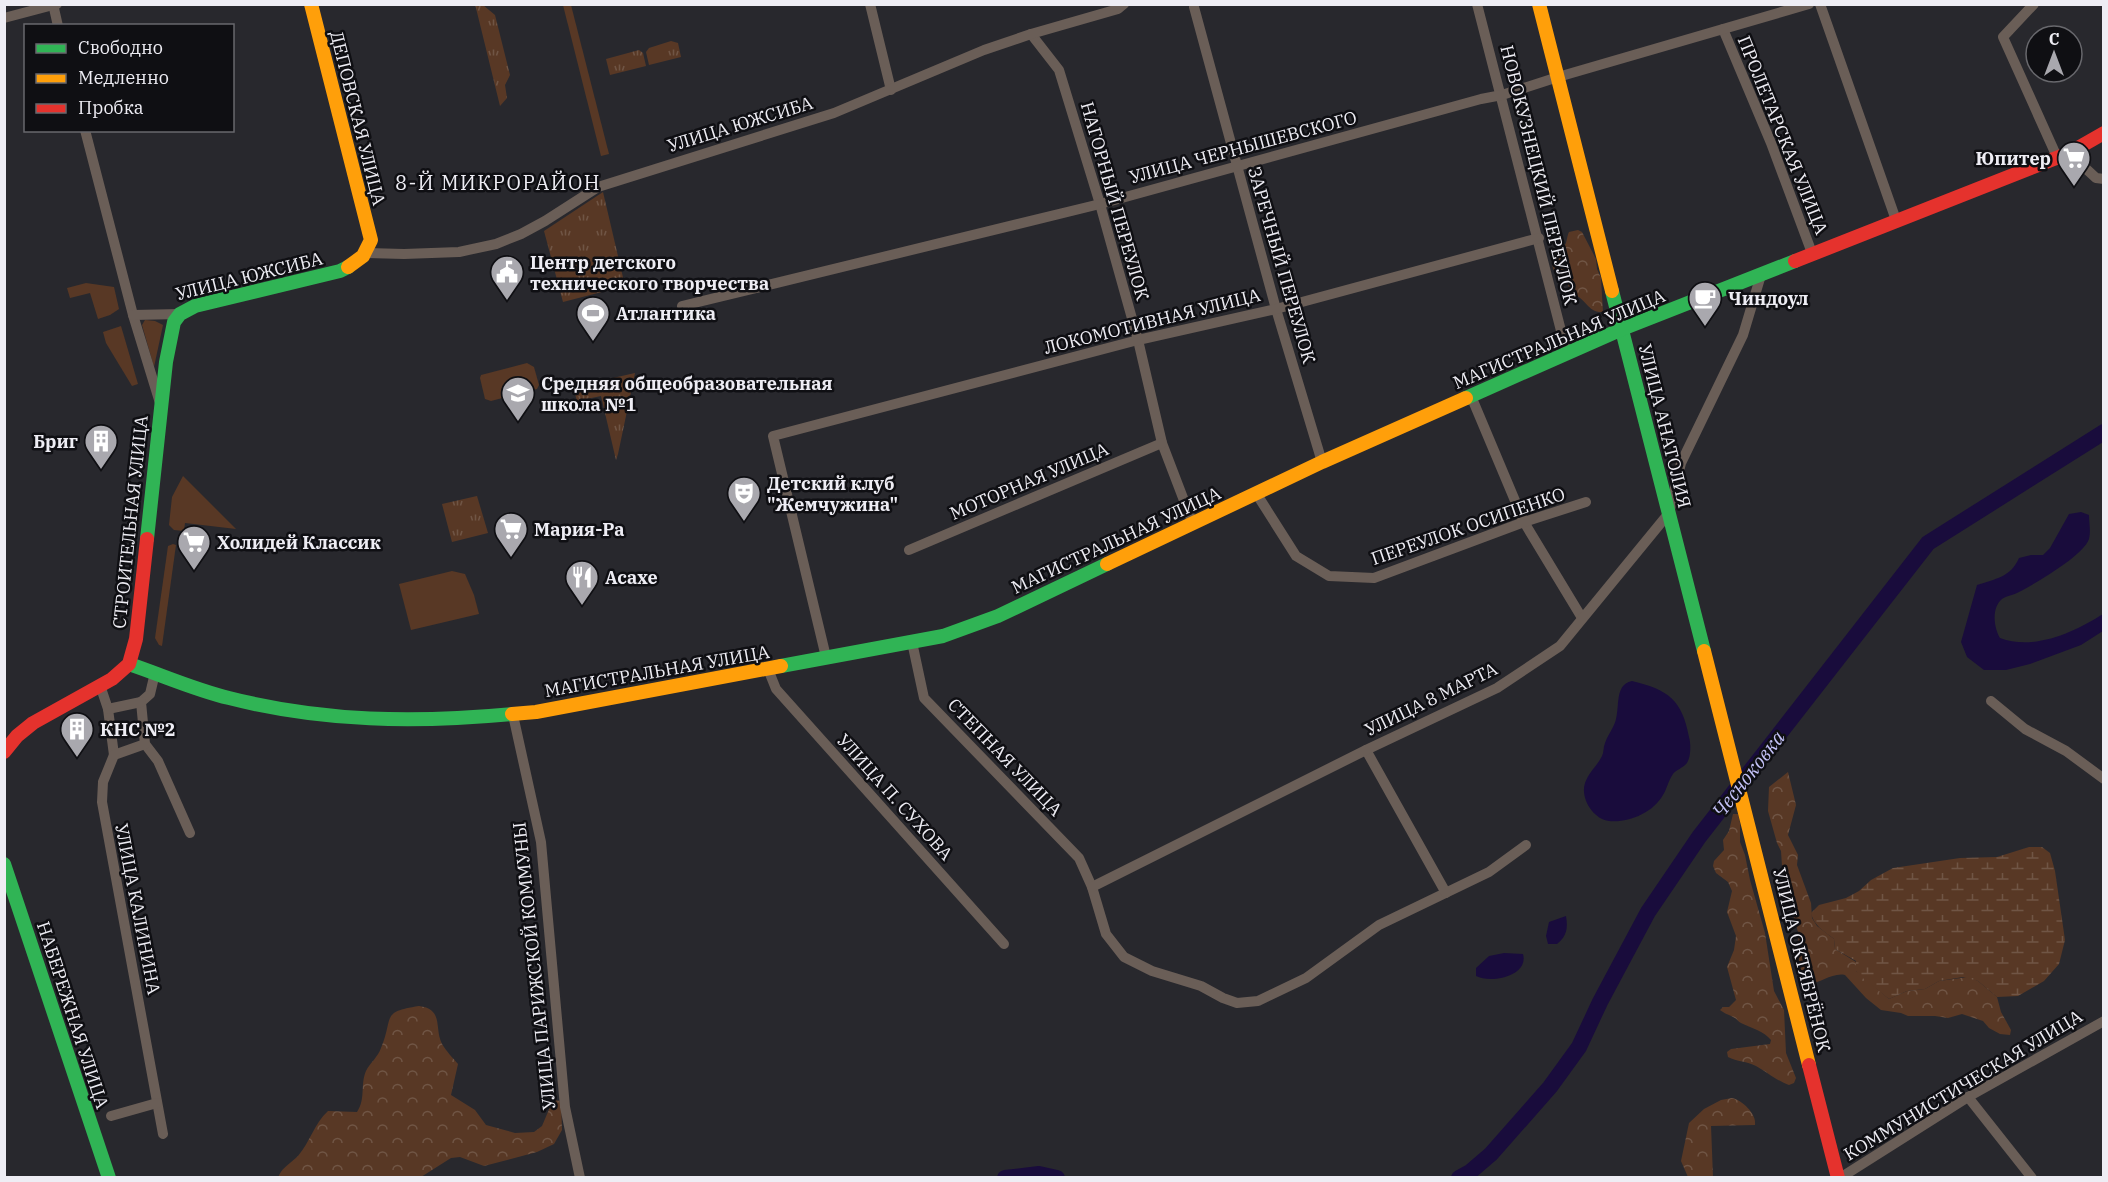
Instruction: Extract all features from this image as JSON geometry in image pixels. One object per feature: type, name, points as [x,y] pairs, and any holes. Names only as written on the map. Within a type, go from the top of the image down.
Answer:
[{"type":"street","name":"ДЕПОВСКАЯ УЛИЦА","points":[[311,4],[369,247]]},
{"type":"street","points":[[870,4],[891,90]]},
{"type":"street","name":"НОВОКУЗНЕЦКИЙ ПЕРЕУЛОК","points":[[1477,4],[1567,354]]},
{"type":"street","name":"УЛИЦА АНАТОЛИЯ","points":[[1539,4],[1730,752]]},
{"type":"street","name":"УЛИЦА ЧЕРНЫШЕВСКОГО","points":[[682,306],[1100,204],[1481,99],[1502,96],[1558,77],[1809,4]]},
{"type":"street","points":[[1821,4],[1896,220]]},
{"type":"street","points":[[2034,4],[2003,37],[2063,155],[2096,178],[2103,179]]},
{"type":"street","points":[[4,18],[54,5],[58,24]]},
{"type":"street","name":"УЛИЦА ЮЖСИБА","points":[[133,315],[180,314],[195,306],[340,271],[357,264],[369,247],[440,253],[459,252],[496,244],[545,221],[598,187],[834,113],[984,50],[1124,5]]},
{"type":"street","name":"ЗАРЕЧНЫЙ ПЕРЕУЛОК","points":[[1194,7],[1276,309],[1322,462]]},
{"type":"street","name":"ПРОЛЕТАРСКАЯ УЛИЦА","points":[[1723,29],[1771,143],[1812,253]]},
{"type":"street","name":"НАГОРНЫЙ ПЕРЕУЛОК","points":[[1031,34],[1059,70],[1138,340],[1162,443],[1193,524]]},
{"type":"street","name":"СТРОИТЕЛЬНАЯ УЛИЦА","points":[[86,132],[133,315],[160,404],[136,639],[129,664]]},
{"type":"street","name":"МАГИСТРАЛЬНАЯ УЛИЦА","points":[[129,664],[227,698],[303,714],[354,719],[470,718],[513,716],[943,636],[998,616],[1322,462],[1622,329],[2063,155],[2103,133]]},
{"type":"street","name":"ЛОКОМОТИВНАЯ УЛИЦА","points":[[826,657],[774,436],[1138,340],[1276,309],[1539,238]]},
{"type":"street","name":"УЛИЦА 8 МАРТА","points":[[1092,887],[1366,750],[1497,688],[1560,646],[1669,513],[1681,463],[1743,335],[1761,275]]},
{"type":"street","points":[[160,404],[170,339],[174,322],[180,314]]},
{"type":"street","points":[[1471,396],[1524,522],[1582,618]]},
{"type":"street","name":"МОТОРНАЯ УЛИЦА","points":[[909,550],[1162,443]]},
{"type":"street","name":"ПЕРЕУЛОК ОСИПЕНКО","points":[[1256,493],[1296,556],[1329,576],[1374,578],[1524,522],[1586,502]]},
{"type":"street","name":"СТЕПНАЯ УЛИЦА","points":[[912,642],[924,698],[1079,858],[1092,887],[1106,934],[1124,957],[1152,971],[1201,986],[1237,1003],[1258,1001],[1305,978],[1379,925],[1489,872],[1526,845]]},
{"type":"street","points":[[4,752],[17,736],[33,723],[112,679],[129,664]]},
{"type":"street","name":"УЛИЦА П. СУХОВА","points":[[768,669],[776,689],[1004,944]]},
{"type":"street","points":[[108,709],[141,702],[150,694],[155,673]]},
{"type":"street","points":[[100,685],[108,709],[114,755],[145,744]]},
{"type":"street","points":[[1991,701],[2025,729],[2066,751],[2103,779]]},
{"type":"street","points":[[141,702],[145,744],[158,761],[190,833]]},
{"type":"street","name":"УЛИЦА ПАРИЖСКОЙ КОММУНЫ","points":[[513,716],[541,842],[565,1107],[580,1178]]},
{"type":"street","points":[[1366,750],[1446,893]]},
{"type":"street","name":"УЛИЦА ОКТЯБРЁНОК","points":[[1730,752],[1839,1178]]},
{"type":"street","name":"УЛИЦА КАЛИНИНА","points":[[114,755],[103,782],[102,802],[163,1134]]},
{"type":"street","name":"НАБЕРЕЖНАЯ УЛИЦА","points":[[4,864],[109,1178]]},
{"type":"street","name":"КОММУНИСТИЧЕСКАЯ УЛИЦА","points":[[1839,1178],[1968,1097],[2103,1021]]},
{"type":"street","points":[[1968,1097],[2032,1178]]},
{"type":"street","points":[[111,1116],[157,1103]]},
{"type":"street","points":[[94,1178],[104,1163]]},
{"type":"green space","points":[[475,4],[483,5],[495,15],[510,75],[505,85],[507,98],[500,106]]},
{"type":"green space","points":[[563,5],[571,5],[609,154],[601,156]]},
{"type":"green space","points":[[671,41],[678,43],[681,57],[649,65],[646,52],[649,48]]},
{"type":"green space","points":[[639,50],[643,53],[646,66],[610,75],[606,59]]},
{"type":"green space","points":[[603,192],[625,286],[563,302],[544,231]]},
{"type":"green space","points":[[1578,230],[1582,232],[1596,259],[1601,278],[1603,312],[1590,308],[1572,294],[1565,278],[1554,271],[1552,263],[1554,256],[1565,245],[1569,232]]},
{"type":"green space","points":[[86,283],[114,287],[119,309],[98,319],[90,293],[70,298],[67,288]]},
{"type":"green space","points":[[145,320],[163,325],[154,367],[142,325]]},
{"type":"green space","points":[[121,326],[138,384],[132,386],[106,343],[103,332]]},
{"type":"green space","points":[[527,363],[534,367],[539,385],[537,389],[491,401],[485,399],[481,375]]},
{"type":"green space","points":[[635,373],[616,460],[601,396],[577,401],[573,387]]},
{"type":"green space","points":[[183,476],[236,529],[185,523],[184,531],[174,530],[169,525],[172,497]]},
{"type":"green space","points":[[477,496],[488,533],[452,542],[442,504]]},
{"type":"green space","points":[[176,545],[162,646],[155,638],[168,546]]},
{"type":"green space","points":[[452,571],[465,574],[479,614],[411,630],[399,584]]},
{"type":"green space","points":[[1788,772],[1796,805],[1788,835],[1798,855],[1797,865],[1811,903],[1812,918],[1817,926],[1834,939],[1835,949],[1856,962],[1856,971],[1889,999],[1907,991],[1925,989],[1939,981],[1968,977],[1978,981],[1997,997],[2001,1012],[2011,1030],[2010,1035],[2000,1034],[1989,1028],[1983,1021],[1962,1014],[1948,1018],[1908,1016],[1881,1010],[1866,998],[1845,975],[1814,983],[1803,983],[1794,908],[1788,895],[1788,880],[1782,866],[1781,851],[1768,811],[1769,787]]},
{"type":"green space","points":[[1733,814],[1738,814],[1740,842],[1765,933],[1774,991],[1784,1010],[1786,1053],[1796,1078],[1794,1083],[1789,1085],[1753,1064],[1728,1057],[1727,1052],[1731,1049],[1770,1044],[1771,1040],[1761,1032],[1720,1010],[1723,1007],[1729,1007],[1736,1000],[1727,967],[1734,950],[1736,936],[1727,912],[1732,891],[1728,882],[1716,873],[1713,866],[1714,861],[1724,850],[1723,840],[1729,831]]},
{"type":"green space","points":[[2029,847],[2042,847],[2050,853],[2055,871],[2065,940],[2059,964],[2044,981],[2018,996],[1997,997],[1978,981],[1963,977],[1939,981],[1925,989],[1907,991],[1889,999],[1859,975],[1856,971],[1856,961],[1835,949],[1834,939],[1823,931],[1812,918],[1811,913],[1819,905],[1846,898],[1893,868],[1960,858],[1997,857]]},
{"type":"green space","points":[[419,1006],[427,1008],[435,1015],[442,1044],[458,1064],[451,1095],[475,1110],[486,1125],[515,1133],[534,1132],[542,1126],[553,1100],[561,1101],[562,1130],[554,1144],[537,1152],[484,1166],[460,1157],[451,1158],[421,1177],[278,1178],[284,1168],[302,1151],[328,1111],[357,1112],[360,1107],[366,1071],[380,1051],[390,1018],[398,1011]]},
{"type":"green space","points":[[1732,1098],[1748,1108],[1754,1116],[1755,1125],[1711,1126],[1713,1177],[1688,1177],[1681,1161],[1689,1123],[1704,1109],[1721,1100]]},
{"type":"shaded area","points":[[2081,512],[2089,515],[2090,536],[2085,546],[2069,561],[2047,576],[2002,599],[1996,607],[1995,624],[2000,638],[2026,642],[2040,641],[2067,633],[2103,614],[2103,631],[2081,645],[2030,664],[2006,670],[1984,670],[1967,657],[1961,642],[1977,585],[2007,573],[2019,558],[2043,555],[2050,548],[2069,514]]},
{"type":"shaded area","points":[[1632,681],[1656,688],[1672,698],[1678,705],[1686,724],[1690,754],[1687,763],[1673,774],[1659,801],[1647,812],[1624,820],[1609,821],[1598,816],[1589,807],[1584,789],[1587,779],[1602,756],[1606,741],[1616,721],[1622,688]]},
{"type":"shaded area","points":[[1566,916],[1565,935],[1557,944],[1548,944],[1546,936],[1549,922]]},
{"type":"shaded area","points":[[1504,953],[1523,954],[1523,962],[1515,973],[1491,979],[1476,976],[1476,968],[1489,956]]},
{"type":"waterway","name":"Чесноковка","points":[[1459,1178],[1491,1154],[1550,1087],[1579,1047],[1648,912],[1699,837],[1928,543],[2104,432]]},
{"type":"waterway","name":"Чесноковка","points":[[1005,1178],[1039,1174],[1057,1178]]},
{"type":"traffic: fast","points":[[1466,398],[1622,329],[1795,261]]},
{"type":"traffic: fast","points":[[147,539],[166,362],[174,322],[180,314],[195,306],[340,271],[348,267]]},
{"type":"traffic: fast","points":[[1612,291],[1704,651]]},
{"type":"traffic: fast","points":[[781,666],[943,636],[998,616],[1107,564]]},
{"type":"traffic: fast","points":[[129,664],[216,695],[299,712],[405,719],[512,714]]},
{"type":"traffic: fast","points":[[4,864],[109,1178]]},
{"type":"traffic: slow","points":[[311,4],[371,240],[363,256],[348,267]]},
{"type":"traffic: slow","points":[[1539,4],[1612,291]]},
{"type":"traffic: slow","points":[[1107,564],[1322,462],[1466,398]]},
{"type":"traffic: slow","points":[[1704,651],[1809,1065]]},
{"type":"traffic: slow","points":[[512,714],[536,712],[781,666]]},
{"type":"traffic: jam","points":[[1795,261],[2069,153],[2104,133]]},
{"type":"traffic: jam","points":[[4,752],[17,736],[33,723],[112,679],[129,664],[136,639],[147,539]]},
{"type":"traffic: jam","points":[[1809,1065],[1838,1178]]},
{"type":"place","name":"Юпитер","points":[[2074,187]]},
{"type":"place","name":"Центр детского технического творчества","points":[[507,301]]},
{"type":"place","name":"Чиндоул","points":[[1705,327]]},
{"type":"place","name":"Атлантика","points":[[593,342]]},
{"type":"place","name":"Средняя общеобразовательная школа №1","points":[[518,422]]},
{"type":"place","name":"Бриг","points":[[101,470]]},
{"type":"place","name":"Детский клуб \"Жемчужина\"","points":[[744,522]]},
{"type":"place","name":"Мария-Ра","points":[[511,558]]},
{"type":"place","name":"Холидей Классик","points":[[194,571]]},
{"type":"place","name":"Асахе","points":[[582,606]]},
{"type":"place","name":"КНС №2","points":[[77,758]]},
{"type":"district","name":"8-Й МИКРОРАЙОН","points":[[498,182]]}]
